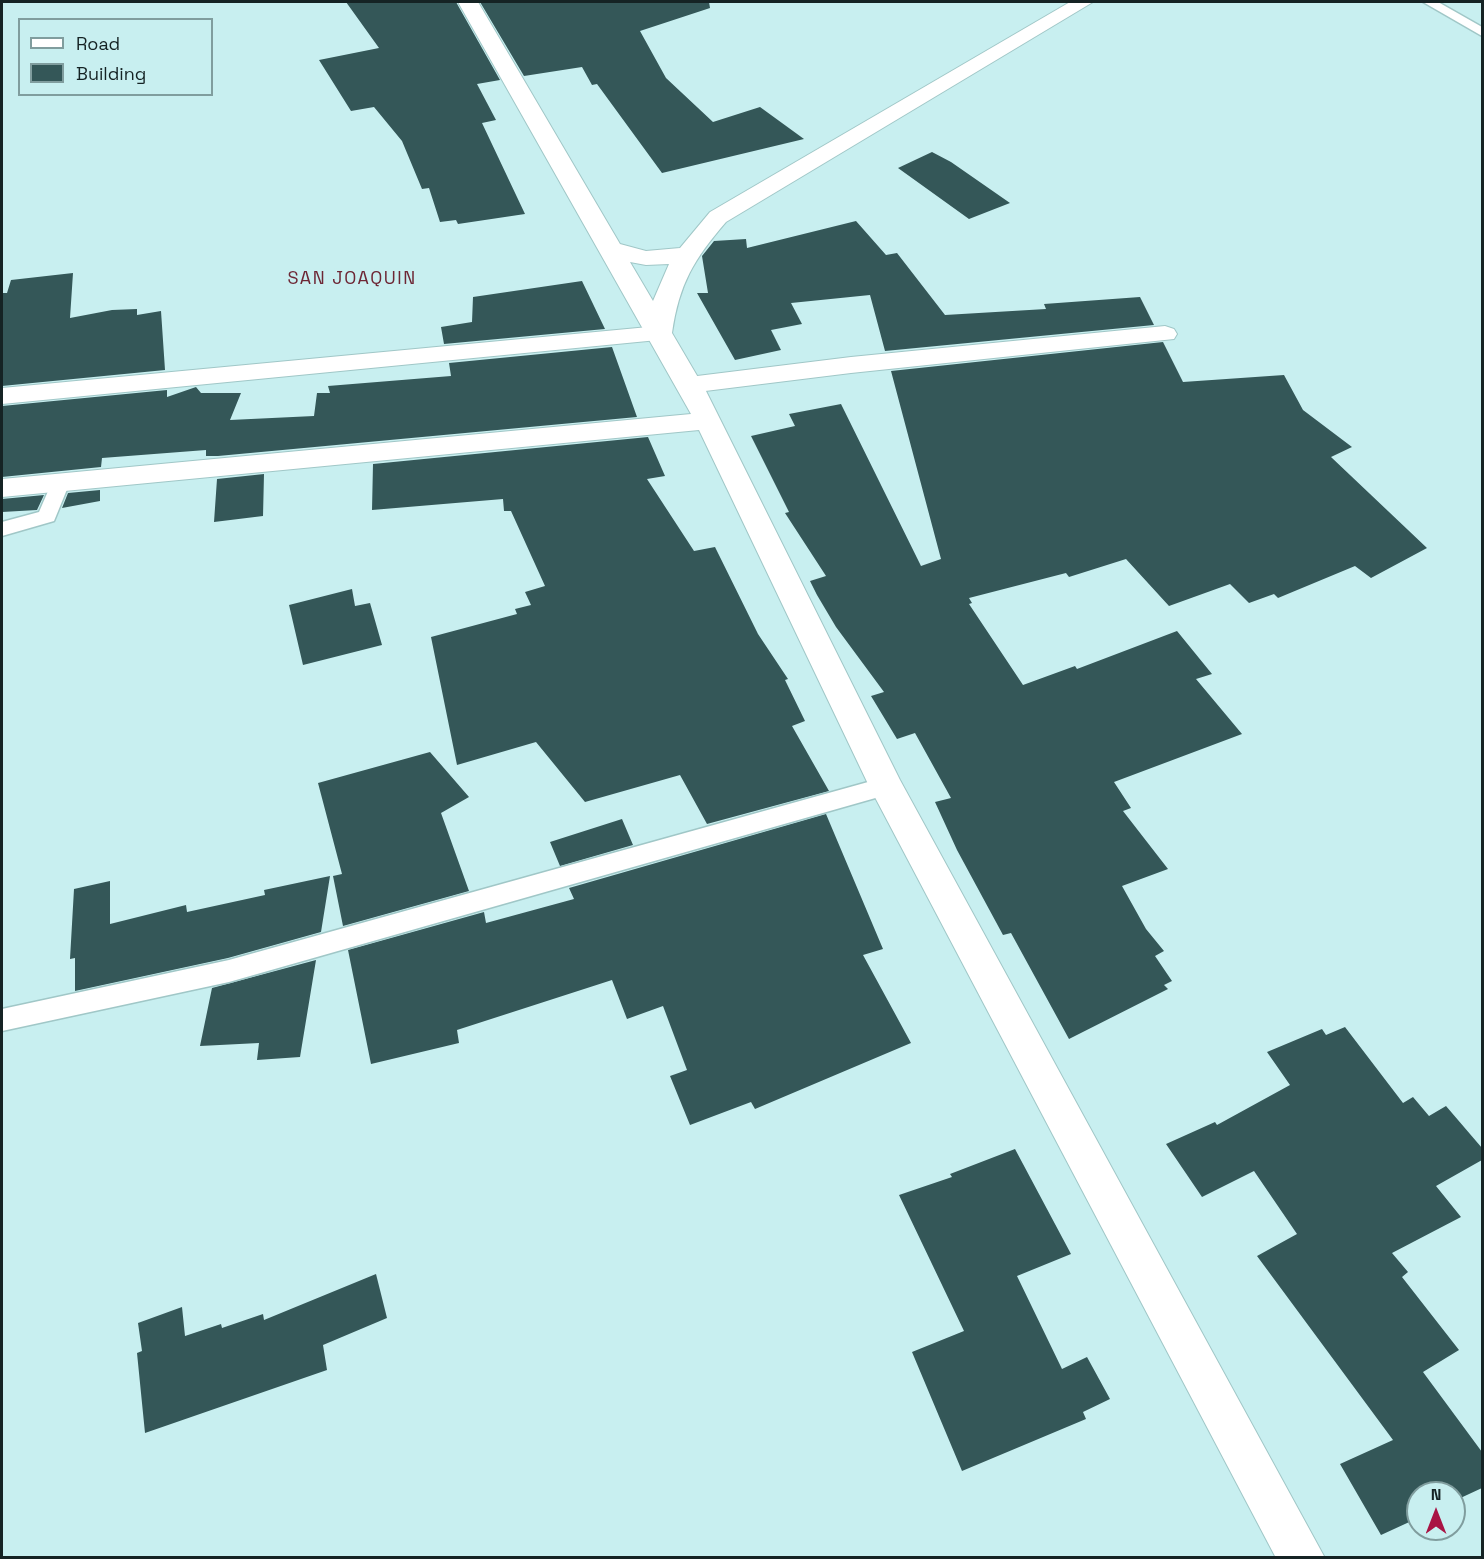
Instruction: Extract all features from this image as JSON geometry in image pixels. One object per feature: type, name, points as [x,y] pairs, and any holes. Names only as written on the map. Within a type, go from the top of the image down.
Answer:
[{"type":"street","points":[[468,2],[689,385],[886,786],[1302,1557]]},
{"type":"street","points":[[659,334],[668,285],[684,254],[718,218],[1083,2]]},
{"type":"street","points":[[609,248],[642,260],[657,260],[684,254]]},
{"type":"street","points":[[2,396],[659,334]]},
{"type":"street","points":[[689,385],[851,365],[1165,334]]},
{"type":"street","points":[[2,488],[708,422]]},
{"type":"lane","points":[[1429,2],[1482,32]]},
{"type":"lane","points":[[2,529],[47,516],[61,482]]},
{"type":"lane","points":[[2,1020],[229,971],[886,786]]},
{"type":"building","points":[[346,2],[456,2],[500,80],[477,84],[496,120],[482,123],[525,214],[458,224],[456,220],[440,222],[429,188],[422,189],[402,141],[374,107],[351,111],[319,60],[379,48]]},
{"type":"building","points":[[480,2],[709,2],[710,8],[640,31],[666,78],[713,122],[760,107],[804,139],[662,173],[597,84],[592,85],[582,67],[524,76]]},
{"type":"building","points":[[932,152],[951,162],[1010,203],[969,219],[898,168]]},
{"type":"building","points":[[856,221],[886,255],[897,253],[945,315],[1046,309],[1044,304],[1140,297],[1154,325],[885,351],[870,295],[791,303],[802,324],[771,330],[781,350],[735,360],[697,293],[708,293],[702,256],[714,241],[746,239],[747,248]]},
{"type":"building","points":[[73,273],[70,318],[112,310],[137,309],[137,315],[161,311],[165,370],[2,386],[2,293],[7,293],[11,280]]},
{"type":"building","points":[[582,281],[605,329],[444,344],[441,327],[472,322],[473,297]]},
{"type":"building","points":[[1163,342],[1183,382],[1284,375],[1303,410],[1352,447],[1331,457],[1427,548],[1371,578],[1355,566],[1278,598],[1274,594],[1249,603],[1230,584],[1169,606],[1126,559],[1069,577],[1066,573],[969,598],[972,603],[969,604],[1023,685],[1075,666],[1077,669],[1177,631],[1212,674],[1196,679],[1242,734],[1114,782],[1131,808],[1123,811],[1168,869],[1122,886],[1146,929],[1164,951],[1155,956],[1172,981],[1164,985],[1168,989],[1069,1039],[1011,933],[1003,935],[957,850],[935,802],[951,798],[915,733],[897,739],[871,696],[884,692],[836,627],[817,595],[810,581],[826,576],[785,513],[789,512],[751,436],[795,426],[789,414],[841,404],[921,566],[941,559],[891,371]]},
{"type":"building","points":[[612,347],[637,417],[218,456],[206,456],[206,450],[102,458],[101,467],[2,477],[2,406],[167,390],[167,397],[196,387],[201,393],[241,393],[230,420],[314,416],[317,393],[330,393],[328,386],[451,376],[449,363]]},
{"type":"building","points":[[648,437],[665,476],[647,479],[694,551],[715,547],[758,634],[788,679],[785,680],[805,721],[792,726],[829,791],[707,824],[680,775],[585,802],[536,742],[457,765],[431,637],[517,614],[515,609],[531,605],[525,592],[545,586],[511,511],[504,511],[503,499],[372,510],[373,464]]},
{"type":"building","points":[[264,474],[263,516],[214,522],[217,479]]},
{"type":"building","points":[[100,490],[100,501],[62,508],[68,493]]},
{"type":"building","points":[[44,495],[37,510],[2,512],[2,499]]},
{"type":"building","points":[[352,589],[355,606],[370,603],[382,645],[303,665],[289,605]]},
{"type":"building","points":[[430,752],[469,797],[441,813],[469,891],[343,926],[333,876],[342,874],[318,783]]},
{"type":"building","points":[[826,814],[883,949],[863,955],[911,1043],[755,1109],[751,1102],[690,1125],[670,1076],[687,1070],[663,1006],[627,1019],[612,980],[457,1030],[459,1043],[371,1064],[348,950],[484,912],[486,923],[574,899],[569,888]]},
{"type":"building","points":[[622,819],[633,845],[560,866],[550,842]]},
{"type":"building","points":[[330,876],[321,932],[228,958],[75,991],[75,958],[70,959],[74,889],[110,881],[110,924],[186,905],[187,912],[265,895],[264,890]]},
{"type":"building","points":[[316,960],[300,1057],[257,1060],[259,1043],[200,1046],[212,988]]},
{"type":"building","points":[[1345,1027],[1403,1103],[1413,1097],[1429,1116],[1446,1106],[1482,1148],[1482,1160],[1436,1186],[1461,1217],[1392,1253],[1408,1272],[1402,1277],[1459,1350],[1423,1372],[1482,1452],[1482,1488],[1466,1495],[1466,1481],[1406,1481],[1406,1524],[1381,1535],[1340,1464],[1393,1440],[1257,1256],[1297,1234],[1254,1171],[1202,1197],[1166,1144],[1215,1122],[1217,1125],[1290,1085],[1267,1052],[1322,1029],[1326,1035]]},
{"type":"building","points":[[1015,1149],[1071,1254],[1017,1276],[1062,1369],[1087,1357],[1110,1399],[1083,1412],[1086,1419],[962,1471],[912,1352],[964,1331],[899,1195],[952,1177],[950,1174]]},
{"type":"building","points":[[376,1274],[387,1318],[323,1345],[327,1370],[145,1433],[137,1353],[142,1351],[138,1323],[182,1307],[185,1336],[221,1324],[222,1328],[263,1314],[264,1320]]},
{"type":"district","name":"SAN JOAQUIN","points":[[352,279]]}]
